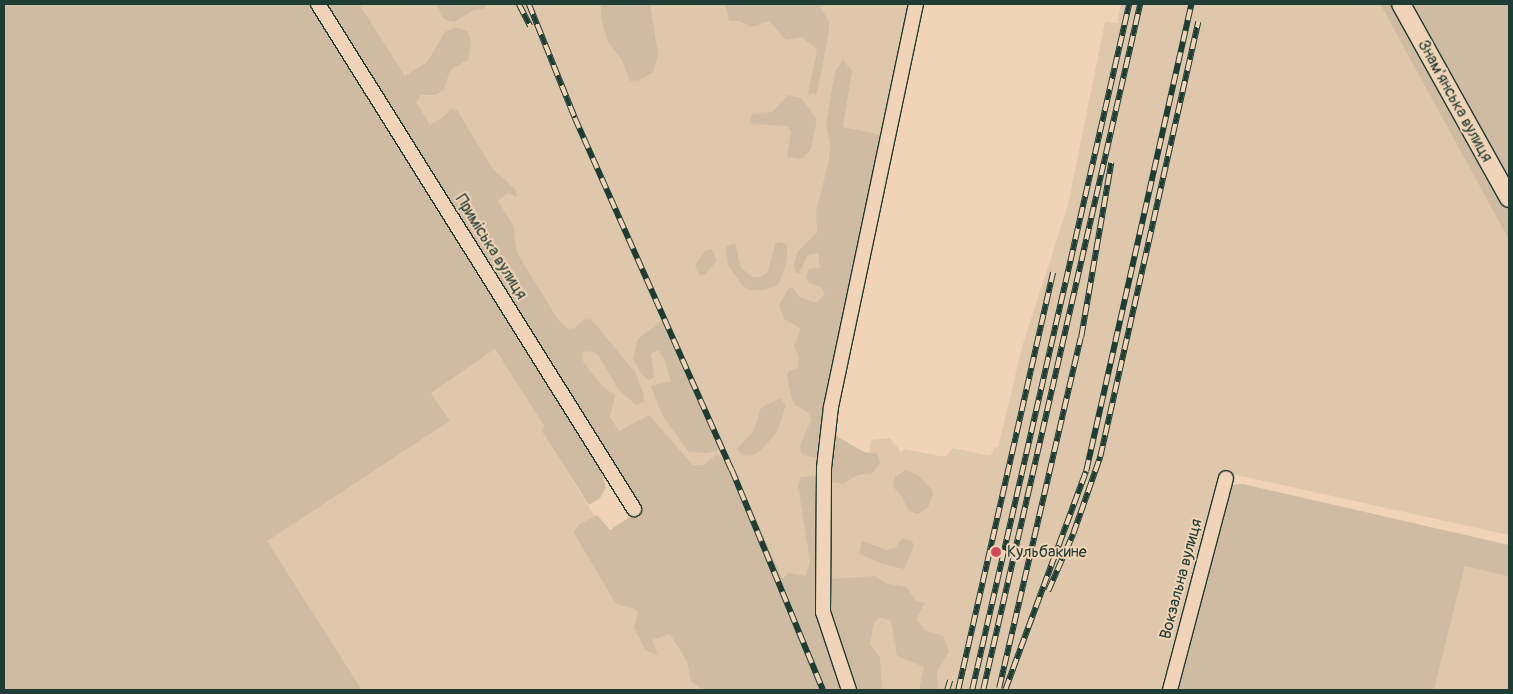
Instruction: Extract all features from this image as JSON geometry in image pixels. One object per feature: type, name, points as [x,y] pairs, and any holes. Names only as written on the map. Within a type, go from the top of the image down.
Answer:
[{"type":"street","name":"Приміська вулиця","points":[[318,4],[634,509]]},
{"type":"street","points":[[848,690],[823,606],[824,468],[831,407],[916,4]]},
{"type":"street","name":"Знам'янська вулиця","points":[[1401,4],[1509,198]]},
{"type":"street","name":"Вокзальна вулиця","points":[[1170,690],[1226,478]]},
{"type":"shaded area","points":[[4,4],[315,4],[600,467],[606,488],[600,498],[589,505],[541,430],[545,427],[495,349],[431,393],[450,421],[267,541],[362,690],[4,690]]},
{"type":"shaded area","points":[[323,4],[359,4],[405,76],[427,62],[445,32],[455,27],[467,31],[471,42],[468,60],[450,70],[444,90],[435,95],[421,95],[416,102],[430,125],[447,114],[450,108],[457,110],[492,168],[516,190],[517,197],[508,193],[498,201],[513,225],[517,253],[559,321],[569,329],[575,328],[585,319],[591,319],[635,372],[644,395],[644,402],[636,405],[619,390],[598,355],[591,351],[582,352],[583,361],[591,372],[603,387],[615,395],[610,417],[619,431],[649,415],[693,465],[703,465],[717,454],[725,461],[821,690],[703,690],[691,681],[687,661],[670,634],[652,640],[658,655],[645,650],[634,627],[638,613],[635,609],[616,604],[574,533],[578,525],[597,515],[610,530],[640,510]]},
{"type":"shaded area","points":[[355,4],[911,4],[827,407],[818,580],[789,591],[741,487],[826,690],[820,690],[694,479],[619,432]]},
{"type":"shaded area","points":[[436,4],[486,4],[484,9],[474,10],[454,22],[444,19]]},
{"type":"shaded area","points":[[601,4],[650,4],[658,54],[653,72],[638,81],[630,81],[622,60],[608,42],[601,19]]},
{"type":"shaded area","points":[[725,4],[818,4],[829,21],[829,31],[817,94],[808,94],[817,50],[815,47],[801,37],[786,40],[769,21],[751,27],[740,21],[729,21]]},
{"type":"shaded area","points":[[1121,4],[1380,4],[1509,240],[1509,535],[1223,472],[1166,690],[852,690],[825,578],[828,468],[865,474],[871,440],[890,438],[901,452],[904,449],[945,457],[953,448],[991,456],[994,447],[998,448],[1022,347],[1068,205],[1105,22],[1117,23]]},
{"type":"shaded area","points":[[1380,4],[1395,4],[1509,209],[1509,240]]},
{"type":"shaded area","points":[[1407,4],[1509,4],[1509,187]]},
{"type":"shaded area","points":[[843,60],[852,71],[843,127],[882,135],[834,426],[838,437],[864,452],[877,454],[880,463],[873,473],[858,475],[843,484],[833,482],[830,485],[829,579],[875,576],[885,583],[907,587],[915,600],[925,603],[916,619],[925,630],[943,636],[949,651],[937,672],[938,690],[919,690],[924,667],[897,656],[891,621],[879,617],[874,623],[870,644],[880,658],[882,690],[826,690],[730,461],[783,579],[788,573],[806,576],[810,561],[798,486],[801,477],[817,476],[818,458],[802,455],[799,448],[811,420],[809,413],[795,405],[787,376],[789,371],[798,368],[799,357],[794,346],[801,329],[784,319],[779,305],[789,288],[793,288],[799,297],[817,303],[825,294],[822,288],[808,282],[806,277],[809,269],[820,267],[818,253],[807,256],[799,273],[796,273],[794,264],[798,251],[817,233],[816,212],[829,160],[830,145],[826,124],[835,72]]},
{"type":"shaded area","points":[[788,95],[801,98],[817,119],[811,149],[802,159],[787,157],[791,132],[787,126],[752,124],[750,121],[752,114],[772,112]]},
{"type":"shaded area","points":[[781,242],[787,245],[787,260],[780,281],[775,287],[750,290],[743,286],[728,265],[726,247],[735,243],[741,268],[753,277],[761,277],[768,272],[775,244]]},
{"type":"shaded area","points":[[711,249],[717,260],[706,274],[700,275],[695,266],[705,251]]},
{"type":"shaded area","points":[[660,322],[666,323],[719,443],[718,450],[708,453],[689,452],[662,415],[651,386],[671,381],[663,356],[658,350],[651,354],[654,377],[649,380],[642,375],[633,359],[638,339]]},
{"type":"shaded area","points":[[495,349],[546,427],[541,430],[593,513],[710,690],[362,690],[266,541],[450,421],[431,393]]},
{"type":"shaded area","points":[[780,398],[786,405],[777,432],[761,450],[751,456],[742,455],[737,449],[753,432],[761,408]]},
{"type":"shaded area","points":[[905,470],[918,475],[932,490],[933,495],[928,507],[918,514],[909,511],[901,495],[893,487],[895,477]]},
{"type":"shaded area","points":[[1243,484],[1509,545],[1509,577],[1465,566],[1434,690],[1173,690],[1230,485]]},
{"type":"shaded area","points":[[902,538],[912,541],[914,546],[904,569],[886,565],[859,554],[862,541],[887,550],[895,548]]},
{"type":"shaded area","points":[[1465,566],[1509,577],[1509,690],[1434,690]]},
{"type":"railway","points":[[519,4],[530,26]]},
{"type":"railway","points":[[529,4],[575,118],[732,470],[823,690]]},
{"type":"railway","points":[[972,690],[1129,4]]},
{"type":"railway","points":[[983,690],[1140,4]]},
{"type":"railway","points":[[1005,690],[1086,471],[1191,4]]},
{"type":"railway","points":[[1048,591],[1073,534],[1100,457],[1198,22]]},
{"type":"railway","points":[[999,688],[1081,337],[1111,163]]},
{"type":"railway","points":[[958,690],[1053,273]]},
{"type":"railway","points":[[947,690],[950,680]]},
{"type":"place","name":"Кульбакине","points":[[996,552]]}]
